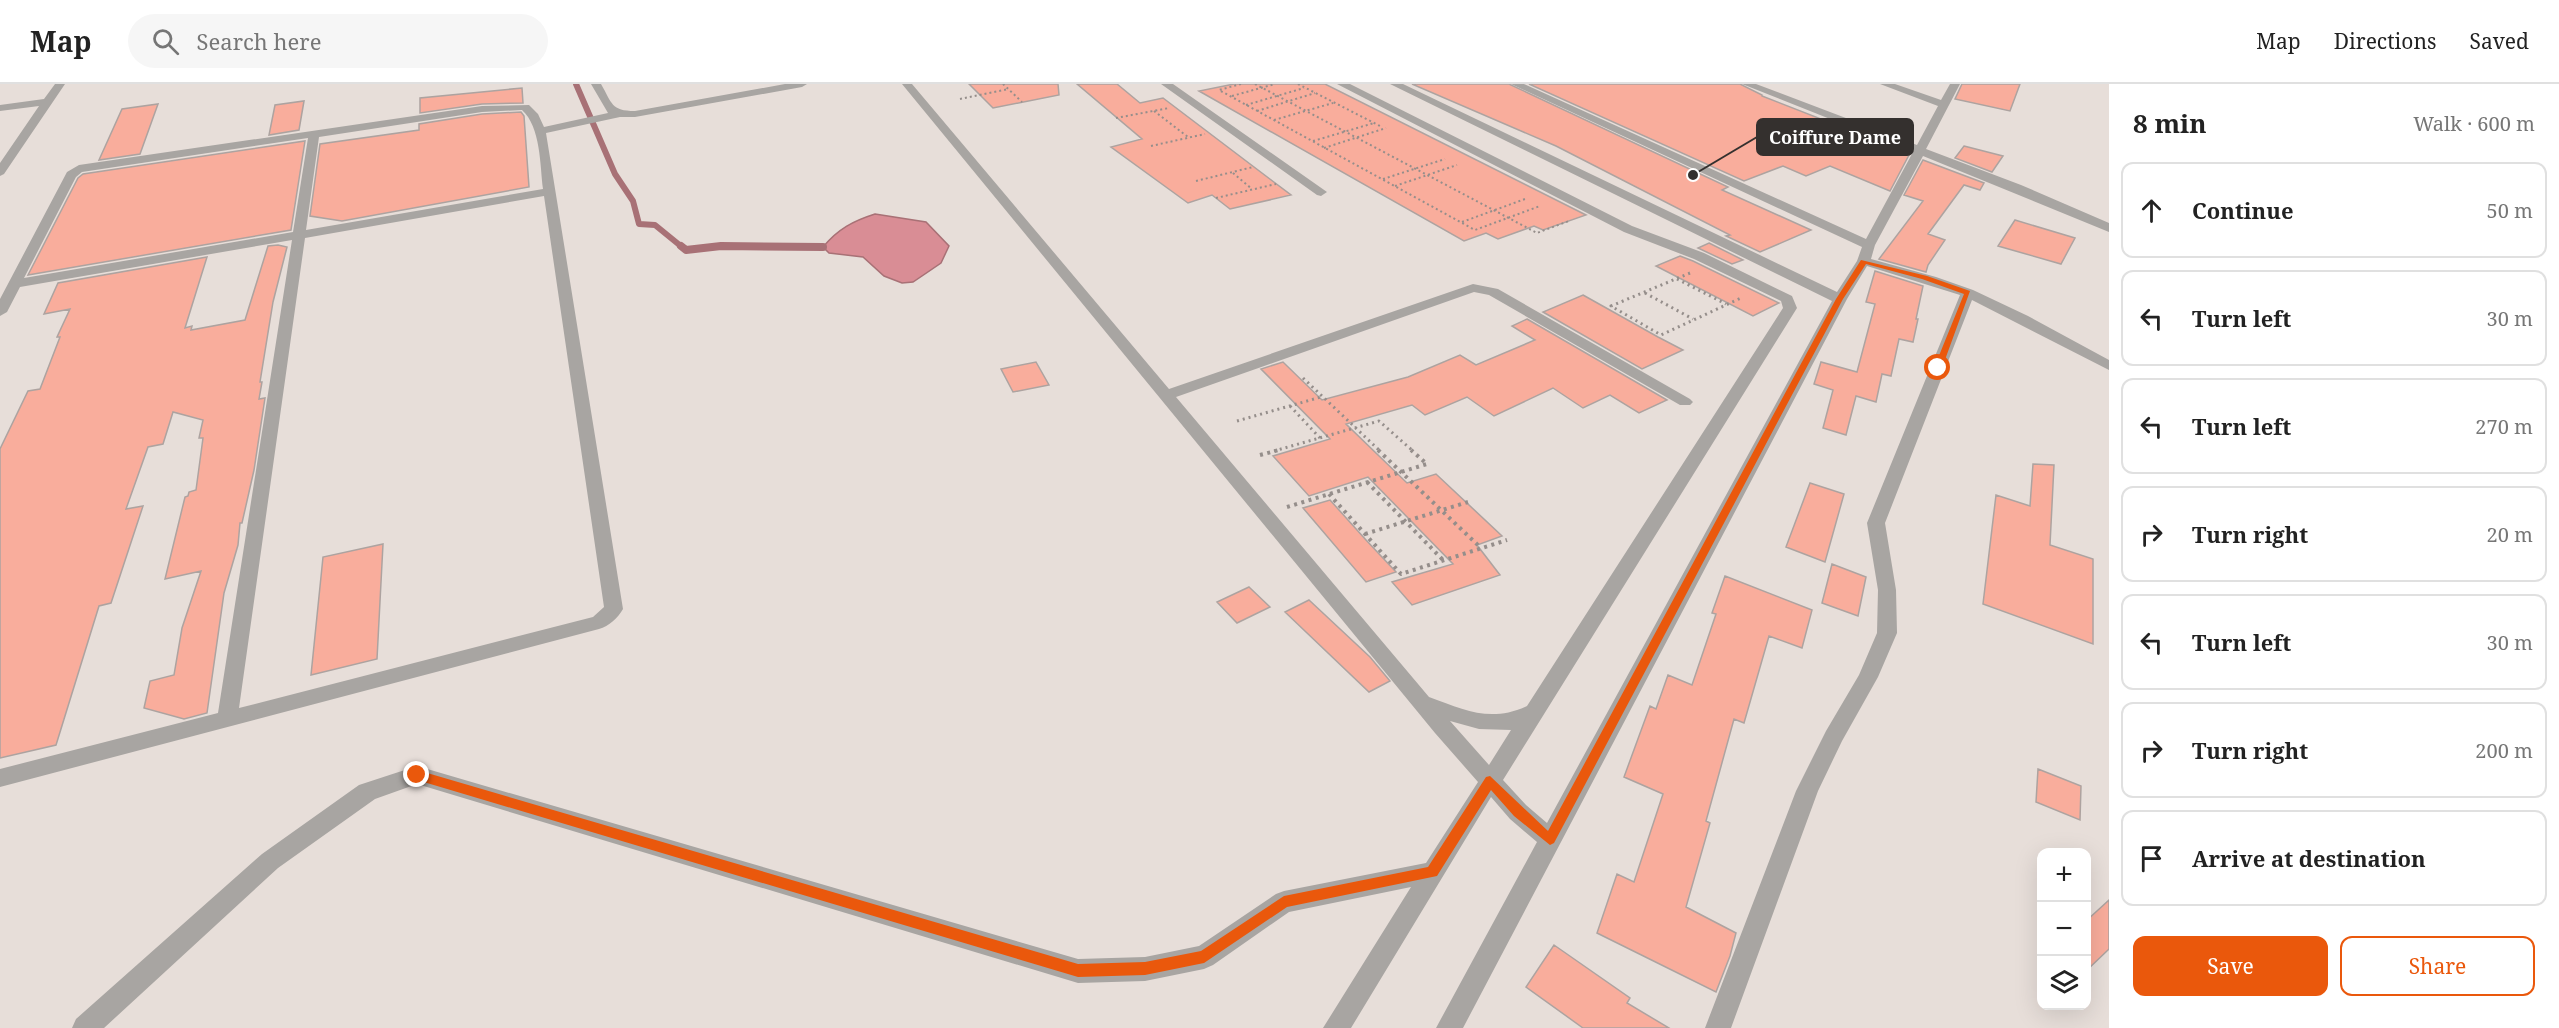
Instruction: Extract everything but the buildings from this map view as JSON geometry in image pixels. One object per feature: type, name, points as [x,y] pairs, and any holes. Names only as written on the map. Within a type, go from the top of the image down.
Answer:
[{"type":"street","points":[[0,172],[60,84]]},
{"type":"street","points":[[596,84],[610,110],[620,114]]},
{"type":"street","points":[[540,131],[620,114],[651,112],[802,84]]},
{"type":"street","points":[[907,84],[1423,704],[1518,812],[1550,839]]},
{"type":"street","points":[[1166,84],[1274,161],[1322,192]]},
{"type":"street","points":[[1336,1028],[1432,872],[1790,308],[1787,299],[1714,263],[1628,229],[1342,84]]},
{"type":"street","points":[[1395,84],[1840,299]]},
{"type":"street","points":[[1516,84],[1866,253],[2016,314],[2109,366]]},
{"type":"street","points":[[1747,84],[1920,150],[2109,228]]},
{"type":"street","points":[[1885,84],[1944,105]]},
{"type":"street","points":[[1449,1028],[1955,84]]},
{"type":"street","points":[[0,108],[48,102]]},
{"type":"street","points":[[0,312],[71,175],[79,169],[507,106],[525,107],[533,114],[540,131],[614,609],[599,622],[0,778]]},
{"type":"street","points":[[227,719],[314,133]]},
{"type":"street","points":[[15,284],[549,192]]},
{"type":"street","points":[[1166,395],[1461,288],[1473,288],[1493,292],[1685,402]]},
{"type":"street","points":[[1718,1028],[1807,791],[1833,737],[1868,677],[1887,633],[1887,590],[1876,524],[1968,293]]},
{"type":"street","points":[[1423,704],[1454,715],[1488,722],[1513,722],[1535,711]]},
{"type":"street","points":[[86,1028],[270,861],[367,792],[417,775],[714,861],[1078,971],[1145,969],[1204,957],[1284,902],[1432,872]]},
{"type":"path","points":[[1003,84],[1022,102]]},
{"type":"path","points":[[1240,84],[1219,90],[1475,230],[1540,206],[1515,194]]},
{"type":"path","points":[[1255,84],[1537,233],[1570,222],[1560,217]]},
{"type":"path","points":[[1231,97],[1275,84]]},
{"type":"path","points":[[1298,84],[1386,128],[1324,148]]},
{"type":"path","points":[[1246,105],[1305,87]]},
{"type":"path","points":[[960,99],[1009,89]]},
{"type":"path","points":[[1257,111],[1316,93]]},
{"type":"path","points":[[1274,120],[1363,94]]},
{"type":"path","points":[[1116,118],[1193,103]]},
{"type":"path","points":[[1154,111],[1188,138]]},
{"type":"path","points":[[1313,141],[1375,123]]},
{"type":"path","points":[[1151,146],[1229,129]]},
{"type":"path","points":[[1395,186],[1457,165],[1435,154]]},
{"type":"path","points":[[1382,179],[1445,159]]},
{"type":"path","points":[[1196,181],[1274,161]]},
{"type":"path","points":[[1233,173],[1253,189]]},
{"type":"path","points":[[1216,198],[1300,178]]},
{"type":"path","points":[[1461,222],[1525,199]]},
{"type":"path","points":[[1714,263],[1611,306],[1661,335],[1764,288]]},
{"type":"path","points":[[1677,279],[1727,304]]},
{"type":"path","points":[[1644,292],[1694,320]]},
{"type":"path","points":[[1303,378],[1481,548]]},
{"type":"path","points":[[1238,421],[1322,397]]},
{"type":"path","points":[[1290,406],[1320,438]]},
{"type":"path","points":[[1260,455],[1379,421],[1427,464],[1266,513]]},
{"type":"path","points":[[1367,482],[1443,560]]},
{"type":"path","points":[[1329,494],[1401,574],[1507,540]]},
{"type":"path","points":[[1365,534],[1468,502]]},
{"type":"shaded area","points":[[875,214],[926,222],[949,246],[941,263],[913,282],[902,283],[884,276],[863,257],[829,253],[823,247],[846,226]]},
{"type":"waterway","points":[[576,84],[615,174],[633,201],[639,224],[655,225],[682,247]]},
{"type":"waterway","points":[[681,246],[686,250],[712,247]]},
{"type":"waterway","points":[[721,246],[823,247],[712,247],[721,246]]},
{"type":"place","name":"Coiffure Dame","points":[[1693,175]]},
{"type":"route","points":[[417,775],[1078,971],[1145,969],[1204,957],[1284,902],[1432,872],[1490,781],[1518,812],[1550,839],[1840,299],[1864,261],[1968,293],[1938,368]]}]
